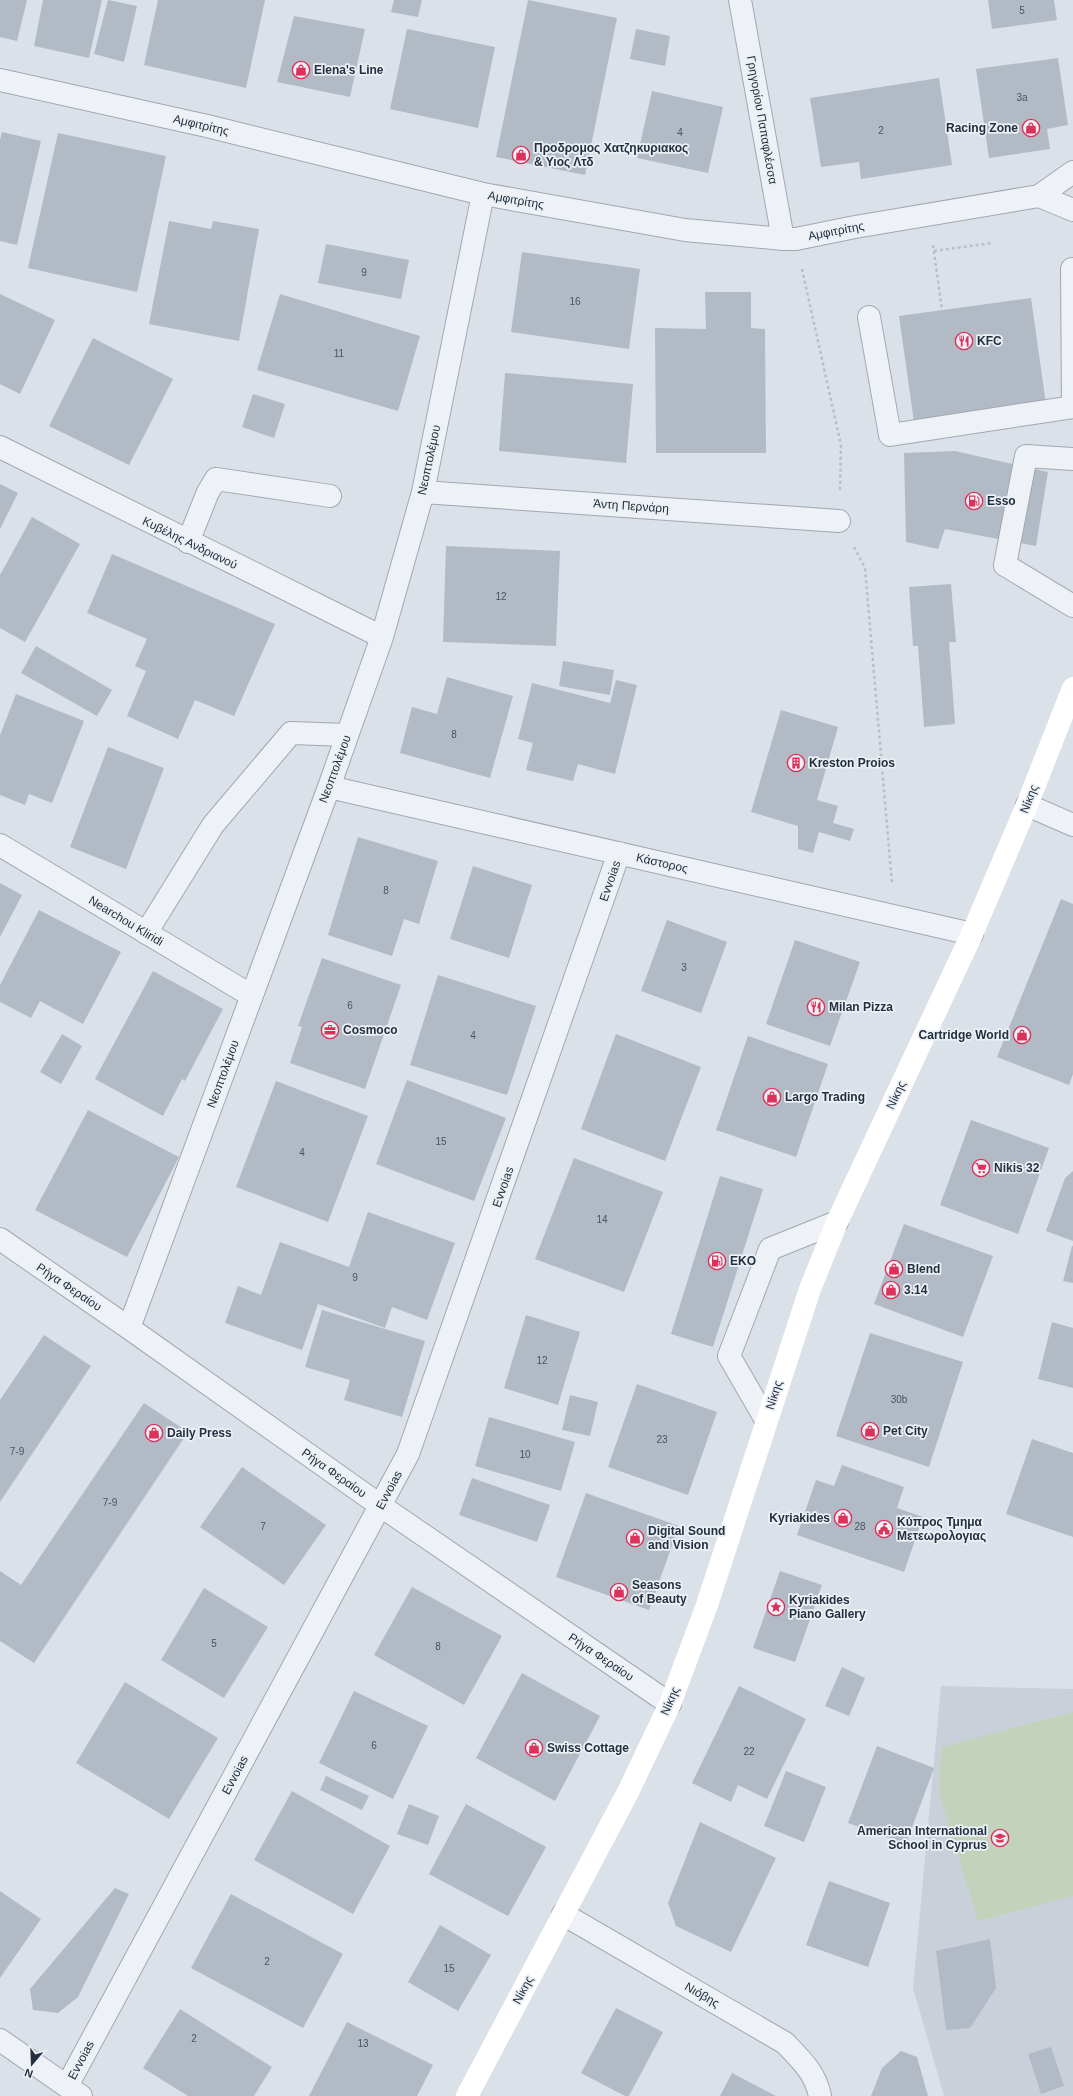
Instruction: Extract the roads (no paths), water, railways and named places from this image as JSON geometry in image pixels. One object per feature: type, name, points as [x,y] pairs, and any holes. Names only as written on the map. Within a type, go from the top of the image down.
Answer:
[{"type":"main road","name":"Νίκης","points":[[468,2096],[628,1792],[670,1704],[707,1605],[766,1420],[810,1289],[837,1222],[972,934],[1027,805],[1073,688]]},
{"type":"street","name":"Γρηγορίου Παπαφλέσσα","points":[[740,0],[789,239]]},
{"type":"street","name":"Αμφιτρίτης","points":[[0,80],[207,126],[484,194],[685,230],[789,239],[1039,196],[1073,172]]},
{"type":"street","name":"Νεοπτολέμου","points":[[129,1328],[329,786],[382,637],[423,492],[484,194]]},
{"type":"street","points":[[1039,196],[1073,210]]},
{"type":"street","points":[[869,317],[890,435],[1073,407],[1072,269]]},
{"type":"street","name":"Κυβέλης Ανδριανού","points":[[0,447],[188,542],[382,637]]},
{"type":"street","points":[[1073,459],[1026,456],[1005,565],[1073,606]]},
{"type":"street","points":[[188,542],[208,492],[216,479],[330,496]]},
{"type":"street","name":"Άντη Περνάρη","points":[[423,492],[839,521]]},
{"type":"street","points":[[146,933],[213,825],[291,733],[347,735]]},
{"type":"street","name":"Κάστορος","points":[[329,786],[972,934]]},
{"type":"street","points":[[1027,805],[1073,825]]},
{"type":"street","name":"Nearchou Kliridi","points":[[0,845],[252,996]]},
{"type":"street","name":"Evvoias","points":[[74,2091],[408,1454],[418,1430],[619,853]]},
{"type":"street","points":[[766,1420],[729,1356],[770,1249],[837,1222]]},
{"type":"street","name":"Ρήγα Φεραίου","points":[[0,1239],[381,1506],[670,1704]]},
{"type":"street","name":"Νιόβης","points":[[563,1914],[785,2043],[802,2061],[817,2081],[820,2096]]},
{"type":"street","points":[[0,2040],[74,2091]]},
{"type":"place","name":"Elena's Line","points":[[301,70]]},
{"type":"place","name":"Racing Zone","points":[[1031,128]]},
{"type":"place","name":"Προδρομος Χατζηκυριακος & Υιος Λτδ","points":[[521,155]]},
{"type":"place","name":"KFC","points":[[964,341]]},
{"type":"place","name":"Esso","points":[[974,501]]},
{"type":"place","name":"Kreston Proios","points":[[796,763]]},
{"type":"place","name":"Milan Pizza","points":[[816,1007]]},
{"type":"place","name":"Cosmoco","points":[[330,1030]]},
{"type":"place","name":"Cartridge World","points":[[1022,1035]]},
{"type":"place","name":"Largo Trading","points":[[772,1097]]},
{"type":"place","name":"Nikis 32","points":[[981,1168]]},
{"type":"place","name":"EKO","points":[[717,1261]]},
{"type":"place","name":"Blend","points":[[894,1269]]},
{"type":"place","name":"3.14","points":[[891,1290]]},
{"type":"place","name":"Pet City","points":[[870,1431]]},
{"type":"place","name":"Daily Press","points":[[154,1433]]},
{"type":"place","name":"Kyriakides","points":[[843,1518]]},
{"type":"place","name":"Κύπρος Τμημα Μετεωρολογιας","points":[[884,1529]]},
{"type":"place","name":"Digital Sound and Vision","points":[[635,1538]]},
{"type":"place","name":"Seasons of Beauty","points":[[619,1592]]},
{"type":"place","name":"Kyriakides Piano Gallery","points":[[776,1607]]},
{"type":"place","name":"Swiss Cottage","points":[[534,1748]]},
{"type":"place","name":"American International School in Cyprus","points":[[1000,1838]]}]
